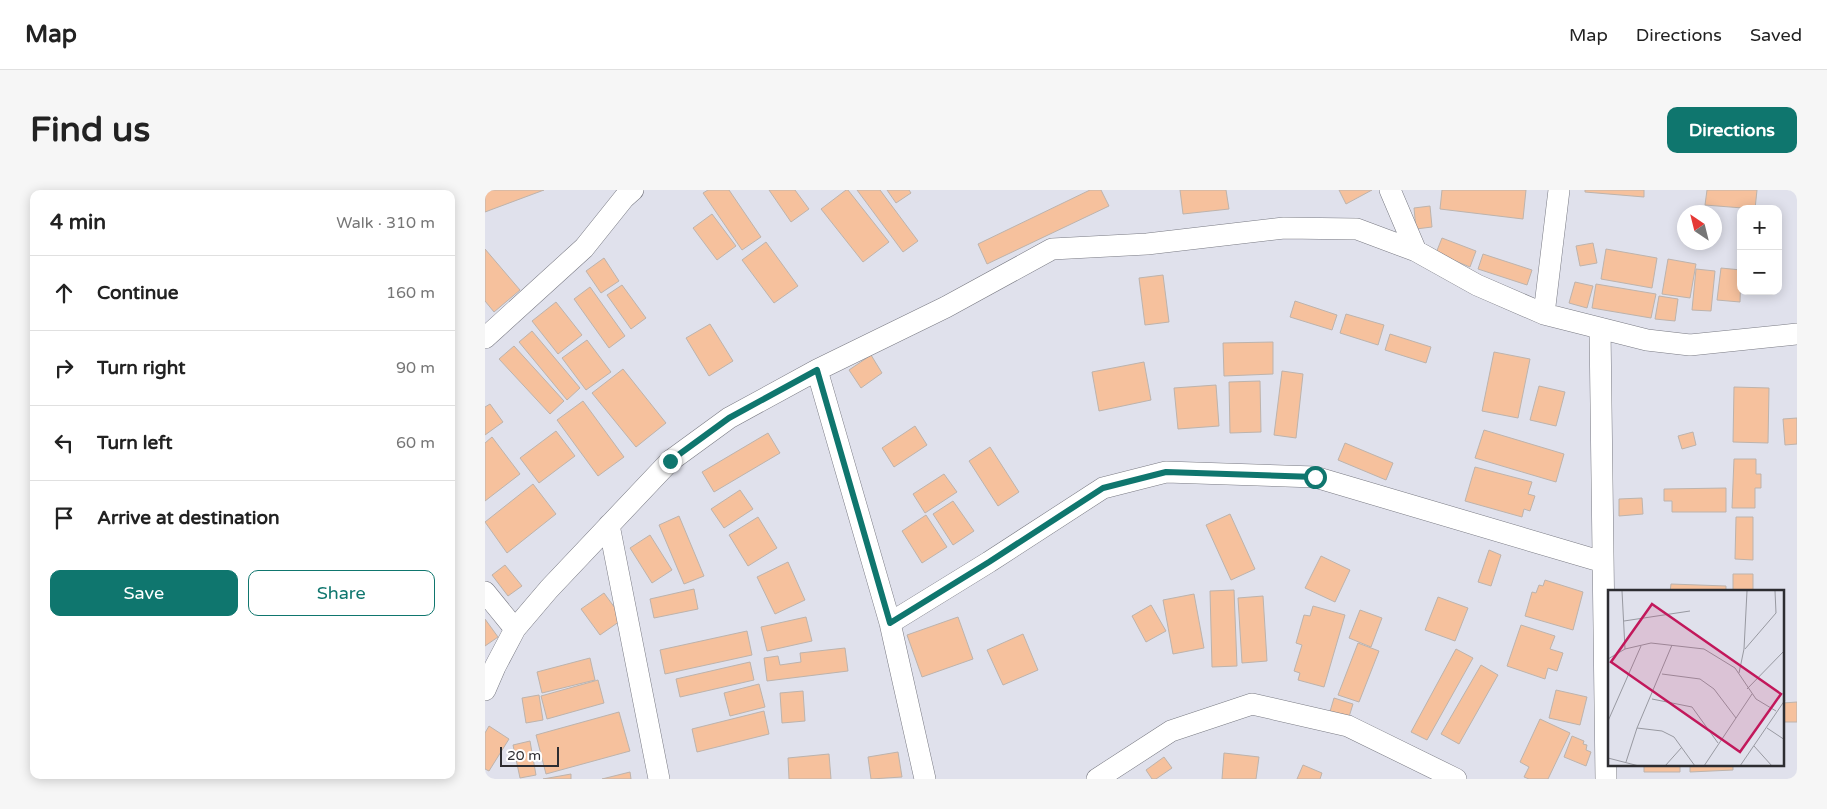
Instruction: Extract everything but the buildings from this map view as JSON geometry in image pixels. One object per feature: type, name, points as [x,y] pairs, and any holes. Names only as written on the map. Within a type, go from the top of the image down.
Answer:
[{"type":"street","points":[[485,338],[584,248],[624,198],[633,190]]},
{"type":"street","points":[[1390,190],[1416,251]]},
{"type":"street","points":[[1544,314],[1559,190]]},
{"type":"street","points":[[485,690],[515,629],[549,589],[670,461],[729,418],[817,370],[929,315],[1052,249],[1147,244],[1284,228],[1357,229],[1416,251],[1477,285],[1544,314],[1647,340],[1690,345],[1797,334]]},
{"type":"street","points":[[1600,328],[1607,779]]},
{"type":"street","points":[[817,370],[890,623],[925,779]]},
{"type":"street","points":[[890,623],[1103,488],[1166,472],[1315,477],[1603,562]]},
{"type":"street","points":[[609,525],[659,779]]},
{"type":"street","points":[[485,592],[515,629]]},
{"type":"street","points":[[1097,779],[1171,731],[1252,704],[1348,726],[1456,779]]},
{"type":"route","points":[[670,461],[729,418],[817,370],[890,623],[1103,488],[1166,472],[1315,477]]}]
